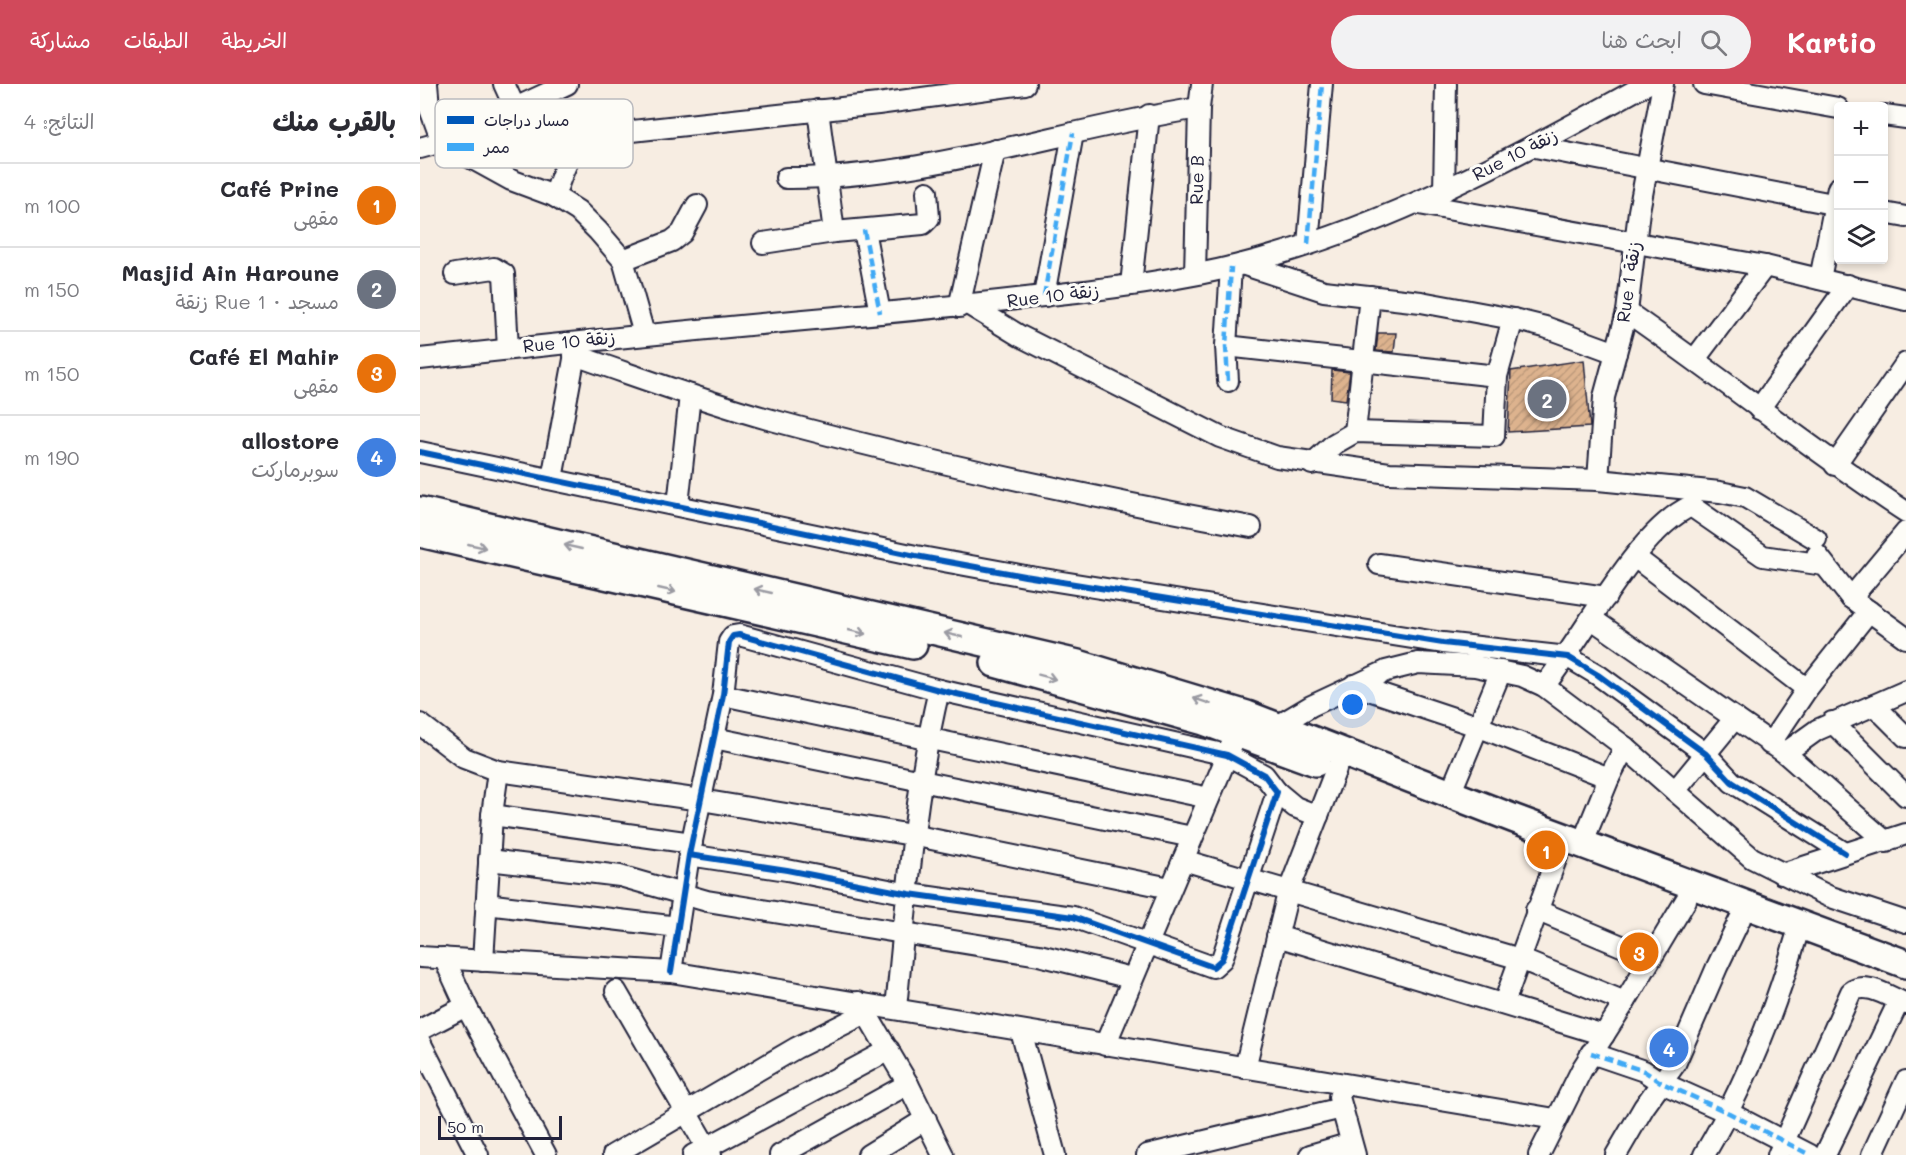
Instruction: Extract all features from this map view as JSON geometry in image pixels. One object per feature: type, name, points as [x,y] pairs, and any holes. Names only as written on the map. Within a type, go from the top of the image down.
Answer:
[{"type":"main road","points":[[420,512],[1078,664],[1336,769],[1906,964]]},
{"type":"main road","points":[[420,533],[997,663],[1134,700],[1450,795],[1686,900],[1796,938],[1904,995]]},
{"type":"street","points":[[504,84],[511,99]]},
{"type":"street","points":[[534,99],[567,84]]},
{"type":"street","points":[[633,131],[1025,84]]},
{"type":"street","name":"Rue B","points":[[1195,274],[1199,108],[1202,84]]},
{"type":"street","points":[[1308,244],[1322,84]]},
{"type":"street","points":[[1444,191],[1446,84]]},
{"type":"street","name":"Rue 10 زنقة","points":[[420,359],[508,349],[576,348],[644,334],[965,307],[1131,285],[1236,265],[1308,244],[1419,204],[1535,147],[1647,84]]},
{"type":"street","name":"Rue 1 زنقة","points":[[1598,480],[1604,397],[1627,312],[1635,240],[1663,84]]},
{"type":"street","points":[[1704,84],[1834,107]]},
{"type":"street","points":[[424,86],[435,122]]},
{"type":"street","points":[[786,178],[828,178],[938,162],[1149,115],[1199,108]]},
{"type":"street","points":[[818,110],[834,232]]},
{"type":"street","points":[[1131,285],[1149,115]]},
{"type":"street","points":[[1888,116],[1906,118]]},
{"type":"street","points":[[1044,296],[1073,133]]},
{"type":"street","points":[[420,148],[435,143]]},
{"type":"street","points":[[1535,147],[1647,170],[1834,199]]},
{"type":"street","points":[[995,150],[965,307],[1220,437],[1260,452],[1312,464],[1389,473],[1598,480],[1685,487],[1745,497],[1816,539]]},
{"type":"street","points":[[490,168],[511,180],[554,196],[578,212],[623,260],[644,334]]},
{"type":"street","points":[[554,196],[565,168]]},
{"type":"street","points":[[763,243],[834,232],[923,224],[929,218],[927,192]]},
{"type":"street","points":[[1419,204],[1635,240],[1765,266],[1906,300]]},
{"type":"street","points":[[623,260],[672,241],[682,233],[698,205]]},
{"type":"street","points":[[1820,279],[1835,210]]},
{"type":"street","points":[[1888,214],[1906,217]]},
{"type":"street","points":[[864,230],[880,313]]},
{"type":"street","points":[[1228,381],[1226,346],[1236,265],[1324,291],[1421,302],[1513,319],[1545,327],[1616,353]]},
{"type":"street","points":[[1695,359],[1765,266]]},
{"type":"street","points":[[455,274],[494,268],[504,274],[508,349]]},
{"type":"street","points":[[1759,410],[1848,285]]},
{"type":"street","points":[[1355,432],[1370,296]]},
{"type":"street","points":[[1627,312],[1695,359],[1759,410],[1835,465],[1906,512]]},
{"type":"street","points":[[1312,464],[1334,444],[1355,432],[1494,436],[1497,376],[1513,319]]},
{"type":"street","points":[[1226,346],[1497,376]]},
{"type":"street","points":[[552,479],[576,348],[690,395],[911,456],[1142,507],[1251,527]]},
{"type":"street","points":[[1835,465],[1906,363]]},
{"type":"street","points":[[678,505],[690,395]]},
{"type":"street","points":[[420,452],[916,556],[1025,576],[1433,642],[1568,657],[1706,754],[1738,786],[1845,853]]},
{"type":"street","points":[[1544,686],[1568,657],[1606,597],[1636,558],[1675,513],[1691,506],[1762,556],[1824,564]]},
{"type":"street","points":[[1793,524],[1851,598],[1906,638]]},
{"type":"street","points":[[1851,598],[1905,535]]},
{"type":"street","points":[[1636,558],[1807,689]]},
{"type":"street","points":[[1379,564],[1606,597]]},
{"type":"street","points":[[1778,748],[1807,689],[1869,611]]},
{"type":"street","points":[[1592,620],[1778,748],[1886,842]]},
{"type":"street","points":[[671,972],[690,849],[723,695],[729,642],[733,636],[739,635],[939,690],[1249,734]]},
{"type":"street","points":[[1105,1045],[1131,978],[1209,798],[1249,734],[1354,684],[1386,671],[1418,663],[1457,664],[1501,671],[1544,686],[1625,747],[1752,858],[1828,896],[1906,922]]},
{"type":"street","points":[[1450,795],[1476,726],[1501,671]]},
{"type":"street","points":[[1354,684],[1476,726],[1609,778]]},
{"type":"street","points":[[896,1008],[909,894],[912,835],[927,738],[939,690]]},
{"type":"street","points":[[1778,748],[1906,691]]},
{"type":"street","points":[[723,695],[1209,798]]},
{"type":"street","points":[[1874,705],[1906,737]]},
{"type":"street","points":[[1675,791],[1735,718]]},
{"type":"street","points":[[1832,722],[1906,796]]},
{"type":"street","points":[[420,724],[464,758],[498,771],[700,800],[912,835],[1170,888]]},
{"type":"street","points":[[1249,734],[1264,775],[1277,792],[1295,807],[1318,816]]},
{"type":"street","points":[[714,738],[1192,837]]},
{"type":"street","points":[[1504,1003],[1536,910],[1625,747]]},
{"type":"street","points":[[1245,1068],[1288,893],[1336,769]]},
{"type":"street","points":[[483,961],[492,815],[498,771]]},
{"type":"street","points":[[492,815],[690,849],[909,894],[1073,917],[1109,928],[1146,945],[1211,967],[1216,966],[1222,958],[1277,792]]},
{"type":"street","points":[[1782,874],[1906,834]]},
{"type":"street","points":[[489,860],[620,876],[707,901],[1050,957],[1131,978]]},
{"type":"street","points":[[1183,860],[1288,893],[1520,959],[1625,1002]]},
{"type":"street","points":[[1539,1155],[1555,1119],[1591,1053],[1625,1002],[1686,900]]},
{"type":"street","points":[[486,904],[678,927]]},
{"type":"street","points":[[1536,910],[1650,958]]},
{"type":"street","points":[[1616,1155],[1634,1122],[1676,1064],[1712,977],[1740,919]]},
{"type":"street","points":[[1277,936],[1604,1035]]},
{"type":"street","points":[[1704,1155],[1729,1113],[1753,1058],[1796,938]]},
{"type":"street","points":[[420,957],[671,972],[862,1007],[896,1008],[1021,1031],[1555,1119]]},
{"type":"street","points":[[444,958],[466,1006],[546,1155]]},
{"type":"street","points":[[1780,1149],[1851,992],[1857,988],[1866,988],[1904,995],[1825,1155]]},
{"type":"street","points":[[616,991],[686,1112],[703,1153],[889,1050]]},
{"type":"street","points":[[420,1030],[466,1006]]},
{"type":"street","points":[[862,1007],[908,1084],[943,1155]]},
{"type":"street","points":[[613,1155],[862,1007]]},
{"type":"street","points":[[1021,1031],[1054,1154]]},
{"type":"street","points":[[420,1042],[478,1155]]},
{"type":"street","points":[[1591,1053],[1644,1071],[1662,1083],[1729,1113],[1780,1149],[1810,1155]]},
{"type":"street","points":[[1872,1155],[1906,1080]]},
{"type":"street","points":[[1310,1155],[1353,1149],[1341,1108],[1337,1082]]},
{"type":"street","points":[[780,1155],[908,1084]]},
{"type":"street","points":[[1148,1155],[1341,1108]]},
{"type":"street","points":[[868,1155],[926,1119]]},
{"type":"building","points":[[1378,333],[1396,333],[1394,352],[1376,351]]},
{"type":"building","points":[[1584,360],[1590,427],[1508,432],[1511,371]]},
{"type":"building","points":[[1332,370],[1350,372],[1346,400],[1331,398]]},
{"type":"marked path","points":[[1308,244],[1322,84]]},
{"type":"marked path","points":[[1044,296],[1073,133]]},
{"type":"marked path","points":[[864,230],[880,313]]},
{"type":"marked path","points":[[1228,381],[1226,346],[1231,267]]},
{"type":"marked path","points":[[1591,1053],[1644,1071],[1662,1083],[1729,1113],[1810,1155]]},
{"type":"cycle path","points":[[420,452],[916,556],[1025,576],[1443,643],[1568,657],[1598,675],[1706,754],[1732,782],[1845,853]]},
{"type":"cycle path","points":[[671,972],[689,855],[723,695],[729,642],[733,636],[739,635],[939,690],[1227,755],[1264,775],[1277,792],[1222,959],[1213,967],[1073,917],[909,894],[787,870],[689,855]]},
{"type":"place","name":"Masjid Ain Haroune","points":[[1547,399]]},
{"type":"place","name":"Café Prine","points":[[1546,850]]},
{"type":"place","name":"Café El Mahir","points":[[1639,952]]},
{"type":"place","name":"allostore","points":[[1669,1048]]}]
